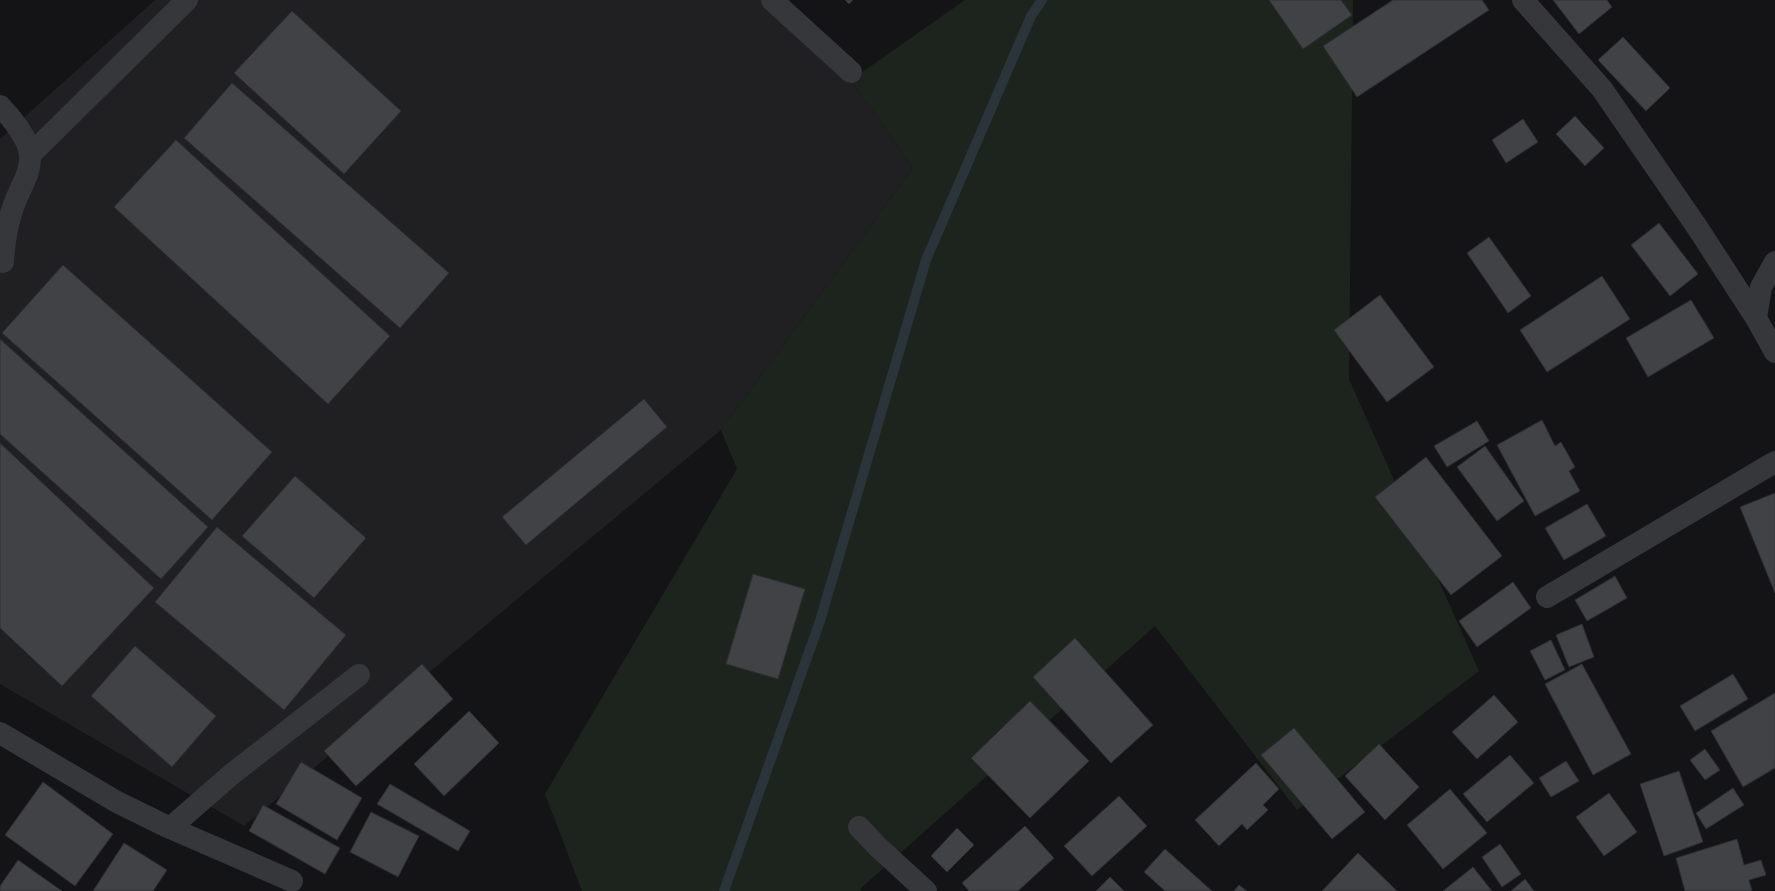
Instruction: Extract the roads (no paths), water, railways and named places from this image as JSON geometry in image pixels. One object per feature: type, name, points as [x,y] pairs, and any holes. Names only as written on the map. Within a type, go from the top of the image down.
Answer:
[{"type":"street","points":[[30,155],[187,0]]},
{"type":"street","points":[[772,0],[851,72]]},
{"type":"street","points":[[1523,0],[1602,89],[1697,227],[1756,318],[1775,352]]},
{"type":"street","points":[[0,106],[23,134],[30,155],[27,178],[15,201],[4,241],[3,262]]},
{"type":"street","points":[[1756,318],[1761,287],[1775,262]]},
{"type":"street","points":[[1547,597],[1775,462]]},
{"type":"street","points":[[170,828],[232,774],[360,675]]},
{"type":"street","points":[[0,733],[117,802],[170,828],[292,882]]},
{"type":"street","points":[[859,827],[878,847],[926,891]]},
{"type":"waterway","points":[[724,891],[820,621],[926,260],[1031,16],[1042,0]]}]
